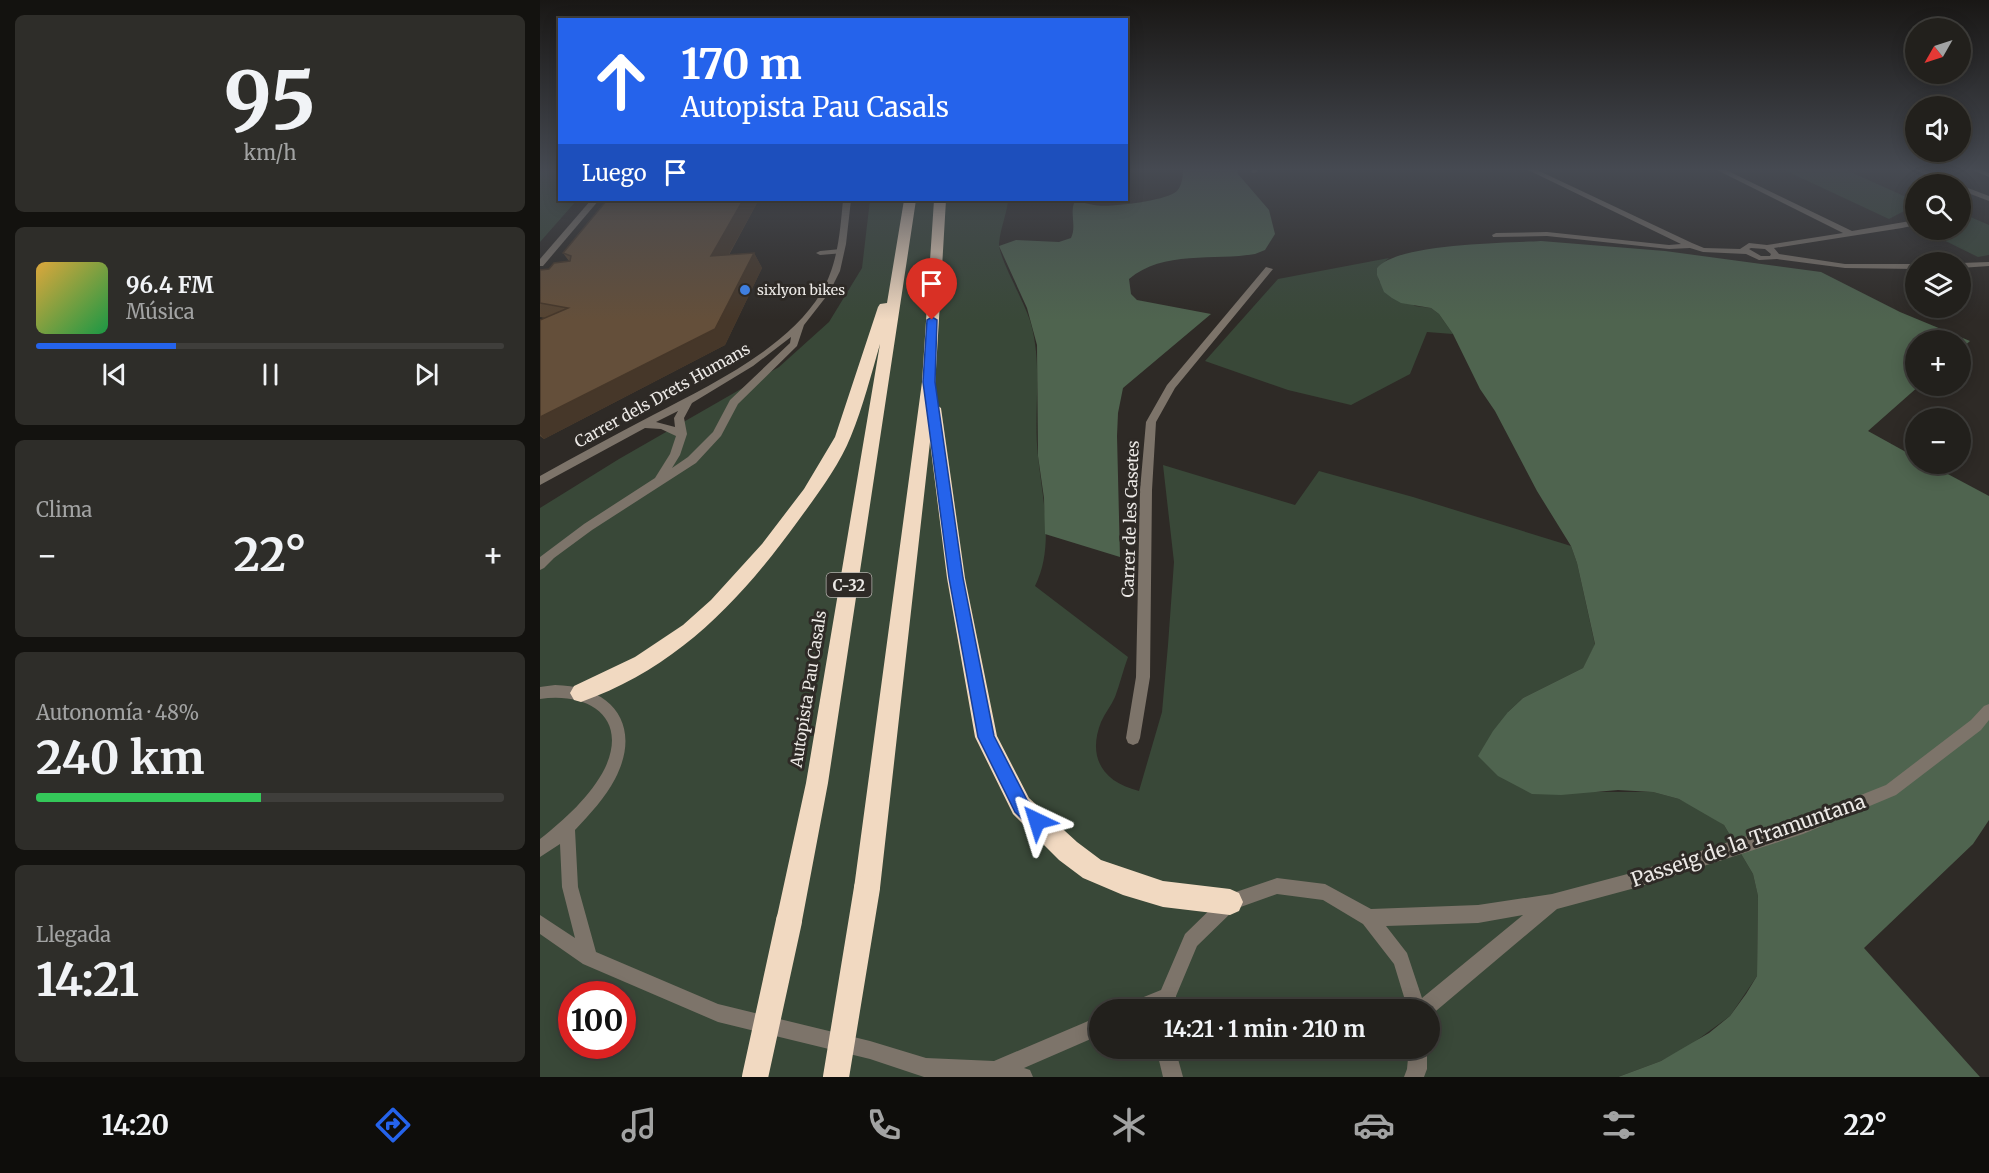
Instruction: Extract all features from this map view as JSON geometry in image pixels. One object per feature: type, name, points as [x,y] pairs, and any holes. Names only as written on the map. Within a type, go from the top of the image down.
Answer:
[{"type":"highway","name":"Autopista Pau Casals","points":[[755,1077],[817,783],[908,219]]},
{"type":"highway","points":[[836,1077],[867,888],[929,382],[939,219]]},
{"type":"highway","points":[[582,693],[642,663],[690,631],[718,605],[768,549],[810,493],[843,437],[904,248]]},
{"type":"highway","points":[[929,382],[956,578],[986,737],[1021,806],[1068,851],[1092,868],[1123,882],[1163,894],[1230,902]]},
{"type":"street","points":[[540,264],[578,219]]},
{"type":"street","name":"Carrer dels Drets Humans","points":[[540,481],[742,371],[780,343],[824,295],[836,272],[845,219]]},
{"type":"street","points":[[1636,219],[1689,246],[1704,250],[1746,252],[1764,259],[1775,256],[1845,266],[1905,267]]},
{"type":"street","points":[[1820,219],[1850,234]]},
{"type":"street","points":[[1746,252],[1744,248],[1749,245],[1767,247],[1905,225]]},
{"type":"street","points":[[1496,235],[1547,234],[1669,247],[1689,246]]},
{"type":"street","points":[[1767,247],[1775,253],[1775,256]]},
{"type":"street","points":[[820,253],[841,251]]},
{"type":"street","points":[[1971,265],[1989,264]]},
{"type":"street","name":"Carrer de les Casetes","points":[[1133,738],[1143,676],[1146,490],[1150,422],[1171,387],[1269,269]]},
{"type":"street","points":[[540,565],[588,526],[692,460],[717,434],[734,402],[794,344],[801,322]]},
{"type":"street","points":[[658,481],[675,455],[682,434],[679,418],[688,401]]},
{"type":"street","points":[[644,425],[663,426],[682,434]]},
{"type":"street","points":[[540,693],[582,693],[606,705],[618,727],[616,757],[599,793],[567,829],[540,849]]},
{"type":"street","name":"Passeig de la Tramuntana","points":[[1369,918],[1478,914],[1552,902],[1635,880],[1803,826],[1891,790],[1976,725],[1989,710]]},
{"type":"street","points":[[567,829],[570,887],[589,958]]},
{"type":"street","points":[[1169,999],[1191,940],[1230,902],[1277,886],[1325,892],[1369,918],[1401,959],[1416,999]]},
{"type":"street","name":"Passeig de la Tramuntana","points":[[1433,999],[1552,902]]},
{"type":"street","points":[[540,924],[589,958],[718,1013],[870,1050],[926,1068],[994,1071],[1023,1077]]},
{"type":"street","points":[[994,1071],[1089,1031]]},
{"type":"street","points":[[1168,1059],[1173,1077]]},
{"type":"street","points":[[1414,1077],[1417,1059]]},
{"type":"green space","points":[[540,219],[560,219],[540,242]]},
{"type":"green space","points":[[868,219],[1004,219],[999,244],[1000,251],[1028,315],[1035,340],[1037,439],[1046,539],[1041,571],[1035,586],[1128,657],[1115,697],[1101,722],[1096,747],[1097,757],[1107,775],[1126,787],[1139,791],[1162,712],[1168,645],[1174,562],[1163,465],[1295,505],[1319,471],[1413,497],[1571,546],[1577,563],[1595,645],[1583,668],[1523,698],[1508,712],[1597,792],[1653,792],[1679,799],[1724,825],[1753,874],[1758,896],[1757,976],[1730,1016],[1689,1046],[1661,1061],[1618,1077],[540,1077],[540,508],[619,459],[779,367],[829,322],[862,268]]},
{"type":"green space","points":[[1073,219],[1271,219],[1275,234],[1265,250],[1255,254],[1173,260],[1142,270],[1129,279],[1131,294],[1137,300],[1211,314],[1123,388],[1118,413],[1117,436],[1120,557],[1045,534],[1044,498],[1038,456],[1037,345],[1027,308],[999,246],[1016,240],[1059,242],[1071,238]]},
{"type":"green space","points":[[1971,219],[1989,225],[1989,255],[1978,257],[1943,240],[1971,240]]},
{"type":"green space","points":[[1541,241],[1665,251],[1821,272],[1905,314],[1905,318],[1914,318],[1943,330],[1905,330],[1905,396],[1908,396],[1868,431],[1905,451],[1905,474],[1948,474],[1989,496],[1989,820],[1973,844],[1864,948],[1980,1077],[1618,1077],[1661,1061],[1709,1033],[1730,1016],[1757,976],[1758,896],[1753,874],[1724,825],[1679,799],[1653,792],[1618,790],[1561,795],[1532,794],[1498,776],[1478,756],[1508,712],[1523,698],[1583,668],[1595,644],[1571,546],[1537,491],[1495,411],[1480,389],[1453,334],[1439,314],[1431,308],[1401,303],[1384,292],[1377,275],[1377,268],[1389,260],[1407,254],[1429,249]]},
{"type":"green space","points":[[1389,258],[1377,268],[1379,281],[1415,306],[1431,308],[1439,314],[1453,334],[1427,332],[1410,374],[1351,405],[1288,390],[1205,361],[1278,279]]},
{"type":"building","points":[[591,219],[732,219],[711,256],[754,253],[715,329],[540,417],[540,320],[568,308],[540,303],[540,270],[549,269],[554,263],[570,261],[571,256],[563,253]]},
{"type":"place","name":"sixlyon bikes","points":[[745,290]]},
{"type":"route","points":[[932,320],[929,382],[956,578],[986,737],[1021,806],[1037,821]]}]
